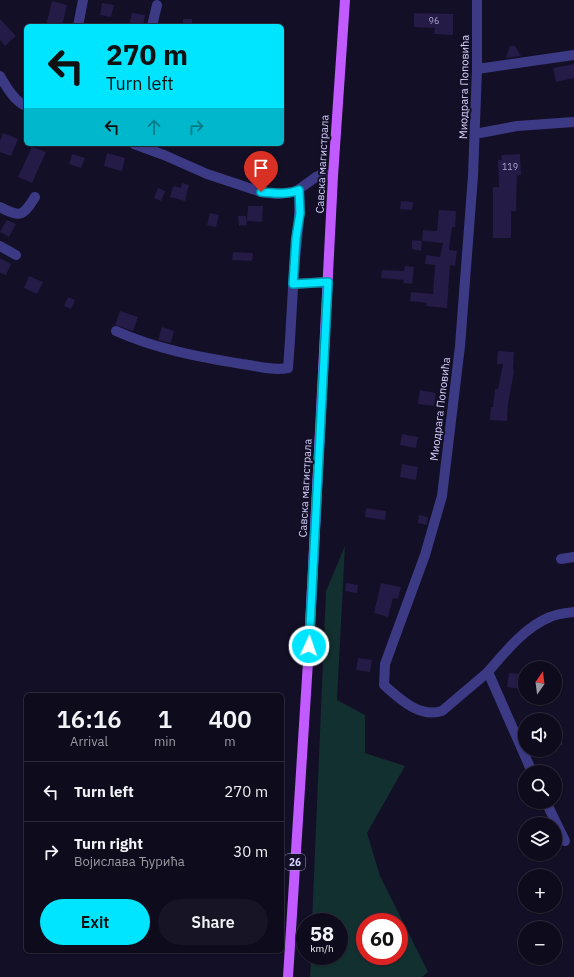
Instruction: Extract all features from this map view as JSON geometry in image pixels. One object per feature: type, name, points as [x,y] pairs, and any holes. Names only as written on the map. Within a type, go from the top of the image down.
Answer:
[{"type":"main road","name":"Савска магистрала","points":[[288,977],[309,646],[344,0]]},
{"type":"street","points":[[78,24],[82,0]]},
{"type":"street","name":"Миодрага Поповића","points":[[477,0],[475,133],[460,346],[442,496],[425,555],[385,664],[384,686],[410,707],[428,712],[437,712],[442,711],[488,672]]},
{"type":"street","points":[[152,24],[156,5]]},
{"type":"street","points":[[477,69],[574,55]]},
{"type":"street","points":[[0,76],[13,94],[24,105]]},
{"type":"street","points":[[475,133],[517,126],[574,122]]},
{"type":"street","points":[[139,146],[207,174],[261,192],[277,194],[289,193],[299,190],[316,176],[334,176]]},
{"type":"street","points":[[116,331],[141,341],[195,356],[265,368],[288,368],[292,329],[296,238],[300,213],[299,190]]},
{"type":"street","points":[[0,207],[13,213],[20,214],[26,211],[35,197]]},
{"type":"street","points":[[0,246],[16,255]]},
{"type":"street","points":[[293,284],[328,282]]},
{"type":"street","points":[[561,559],[574,557]]},
{"type":"street","points":[[529,765],[488,672],[520,638],[534,626],[550,617],[574,612]]},
{"type":"street","points":[[549,809],[565,841]]},
{"type":"green space","points":[[345,546],[337,700],[365,715],[365,753],[405,766],[367,833],[380,876],[398,913],[356,913],[356,965],[408,965],[408,932],[428,972],[422,977],[310,977],[311,965],[348,965],[348,913],[312,913],[326,591]]},
{"type":"building","points":[[52,1],[67,5],[62,24],[46,24]]},
{"type":"building","points":[[102,3],[114,5],[111,17],[100,15]]},
{"type":"building","points":[[132,13],[145,15],[143,24],[129,24]]},
{"type":"building","points":[[414,13],[453,14],[453,35],[434,34],[435,28],[414,27]]},
{"type":"building","points":[[0,19],[16,36],[5,46],[0,40]]},
{"type":"building","points":[[183,19],[192,19],[192,24],[183,24]]},
{"type":"building","points":[[510,46],[515,46],[521,56],[506,58]]},
{"type":"building","points":[[574,64],[574,78],[556,82],[553,68]]},
{"type":"building","points":[[3,133],[18,139],[11,156],[0,152],[0,141]]},
{"type":"building","points":[[32,147],[46,152],[32,183],[18,177]]},
{"type":"building","points":[[107,153],[125,158],[122,171],[104,166]]},
{"type":"building","points":[[72,154],[85,158],[81,168],[69,164]]},
{"type":"building","points":[[520,154],[521,175],[517,175],[516,211],[511,211],[511,238],[493,238],[493,187],[499,187],[498,160],[502,160],[501,155]]},
{"type":"building","points":[[182,183],[189,185],[185,201],[170,197],[173,186],[181,188]]},
{"type":"building","points":[[158,188],[165,191],[161,201],[154,198]]},
{"type":"building","points":[[401,201],[413,202],[412,210],[400,209]]},
{"type":"building","points":[[248,206],[263,206],[262,222],[247,221]]},
{"type":"building","points":[[439,210],[456,211],[455,227],[452,227],[449,250],[457,251],[455,266],[450,265],[447,308],[426,306],[427,303],[410,301],[411,292],[433,294],[435,265],[425,264],[426,255],[440,257],[443,243],[422,241],[423,230],[437,231]]},
{"type":"building","points":[[210,213],[219,215],[216,227],[207,225]]},
{"type":"building","points":[[238,216],[246,216],[247,225],[239,226]]},
{"type":"building","points":[[7,220],[16,224],[9,237],[0,232]]},
{"type":"building","points":[[412,240],[422,241],[421,251],[412,249]]},
{"type":"building","points":[[233,252],[253,253],[252,261],[232,260]]},
{"type":"building","points":[[0,258],[11,264],[6,275],[0,273]]},
{"type":"building","points":[[405,266],[414,267],[412,284],[403,283],[404,280],[381,278],[382,270],[404,271]]},
{"type":"building","points":[[29,276],[43,282],[37,294],[24,288]]},
{"type":"building","points":[[68,297],[75,300],[71,309],[64,306]]},
{"type":"building","points":[[120,311],[138,317],[133,331],[115,325]]},
{"type":"building","points":[[162,327],[174,331],[171,343],[158,340]]},
{"type":"building","points":[[498,351],[514,352],[514,371],[508,404],[507,421],[490,420],[495,389],[498,389],[503,364],[497,364]]},
{"type":"building","points":[[420,390],[436,393],[434,406],[418,404]]},
{"type":"building","points":[[402,434],[418,437],[416,448],[400,445]]},
{"type":"building","points":[[402,464],[418,467],[416,480],[400,477]]},
{"type":"building","points":[[366,508],[386,511],[385,520],[365,517]]},
{"type":"building","points":[[419,515],[428,517],[427,525],[418,523]]},
{"type":"building","points":[[346,583],[358,585],[357,593],[345,591]]},
{"type":"building","points":[[381,583],[401,587],[398,599],[393,598],[388,617],[374,613]]},
{"type":"building","points":[[358,658],[372,660],[370,672],[356,670]]},
{"type":"building","points":[[509,673],[518,674],[518,689],[507,687]]},
{"type":"route","points":[[261,192],[277,194],[295,192],[299,190],[300,213],[296,238],[293,284],[328,282],[309,646]]}]
